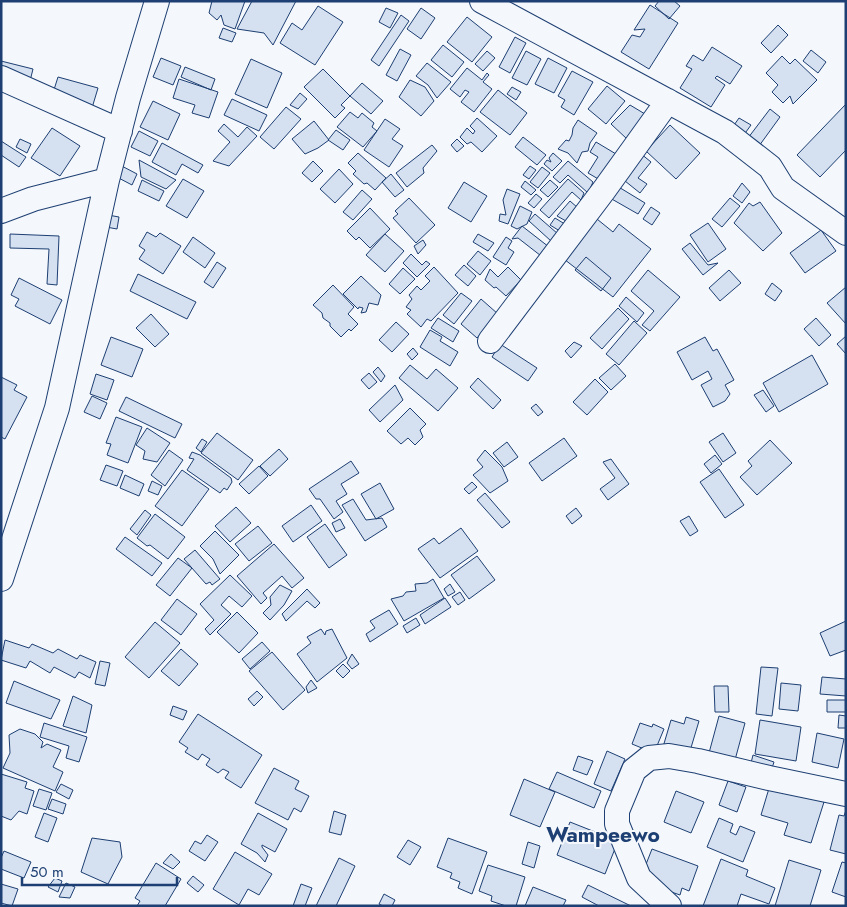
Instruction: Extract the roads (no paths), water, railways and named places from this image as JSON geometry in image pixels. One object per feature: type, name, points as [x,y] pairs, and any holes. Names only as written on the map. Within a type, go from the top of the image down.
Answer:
[{"type":"street","points":[[1,579],[57,408],[107,180],[137,65],[157,1]]},
{"type":"street","points":[[482,1],[724,132],[770,167],[783,188],[846,233]]},
{"type":"street","points":[[1,78],[120,131]]},
{"type":"street","points":[[490,341],[604,190],[668,101]]},
{"type":"street","points":[[1,212],[33,199],[107,180]]},
{"type":"street","points":[[669,906],[639,878],[617,824],[617,811],[634,770],[649,758],[669,756],[846,794]]},
{"type":"district","name":"Wampeewo","points":[[603,835]]}]
